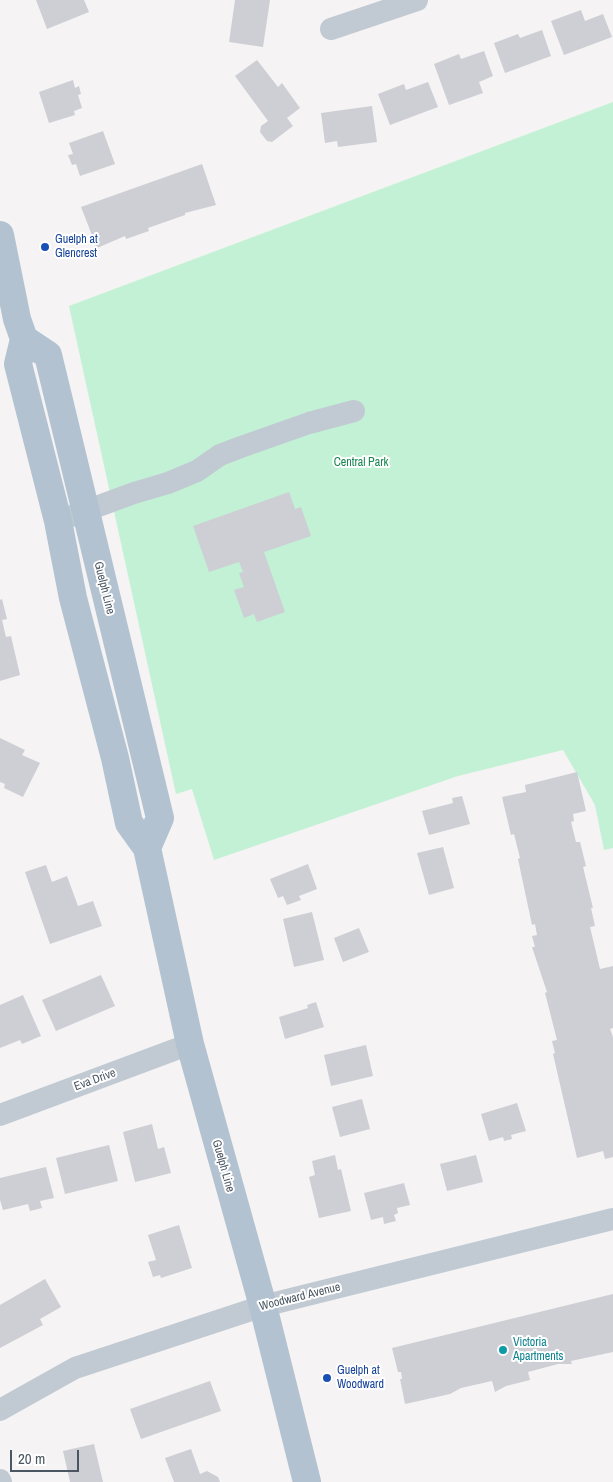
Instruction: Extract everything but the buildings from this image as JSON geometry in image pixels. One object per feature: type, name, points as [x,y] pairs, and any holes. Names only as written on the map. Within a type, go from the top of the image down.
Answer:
[{"type":"main road","points":[[0,235],[17,319],[24,339]]},
{"type":"main road","name":"Guelph Line","points":[[147,848],[160,818],[48,355],[24,339],[18,364],[58,522],[73,598],[115,758],[129,823],[147,848],[190,1044],[263,1306],[307,1482]]},
{"type":"street","points":[[330,29],[417,0]]},
{"type":"street","points":[[58,522],[197,471],[220,455],[241,447],[309,423],[354,411]]},
{"type":"street","name":"Eva Drive","points":[[0,1115],[190,1044]]},
{"type":"street","name":"Woodward Avenue","points":[[0,1410],[75,1368],[263,1306],[613,1219]]},
{"type":"green space","name":"Central Park","points":[[613,102],[613,848],[604,850],[595,805],[563,750],[458,776],[214,860],[192,789],[176,794],[69,306]]},
{"type":"place","name":"Guelph at Glencrest","points":[[45,247]]},
{"type":"place","name":"Victoria Apartments","points":[[503,1350]]},
{"type":"place","name":"Guelph at Woodward","points":[[327,1378]]}]
